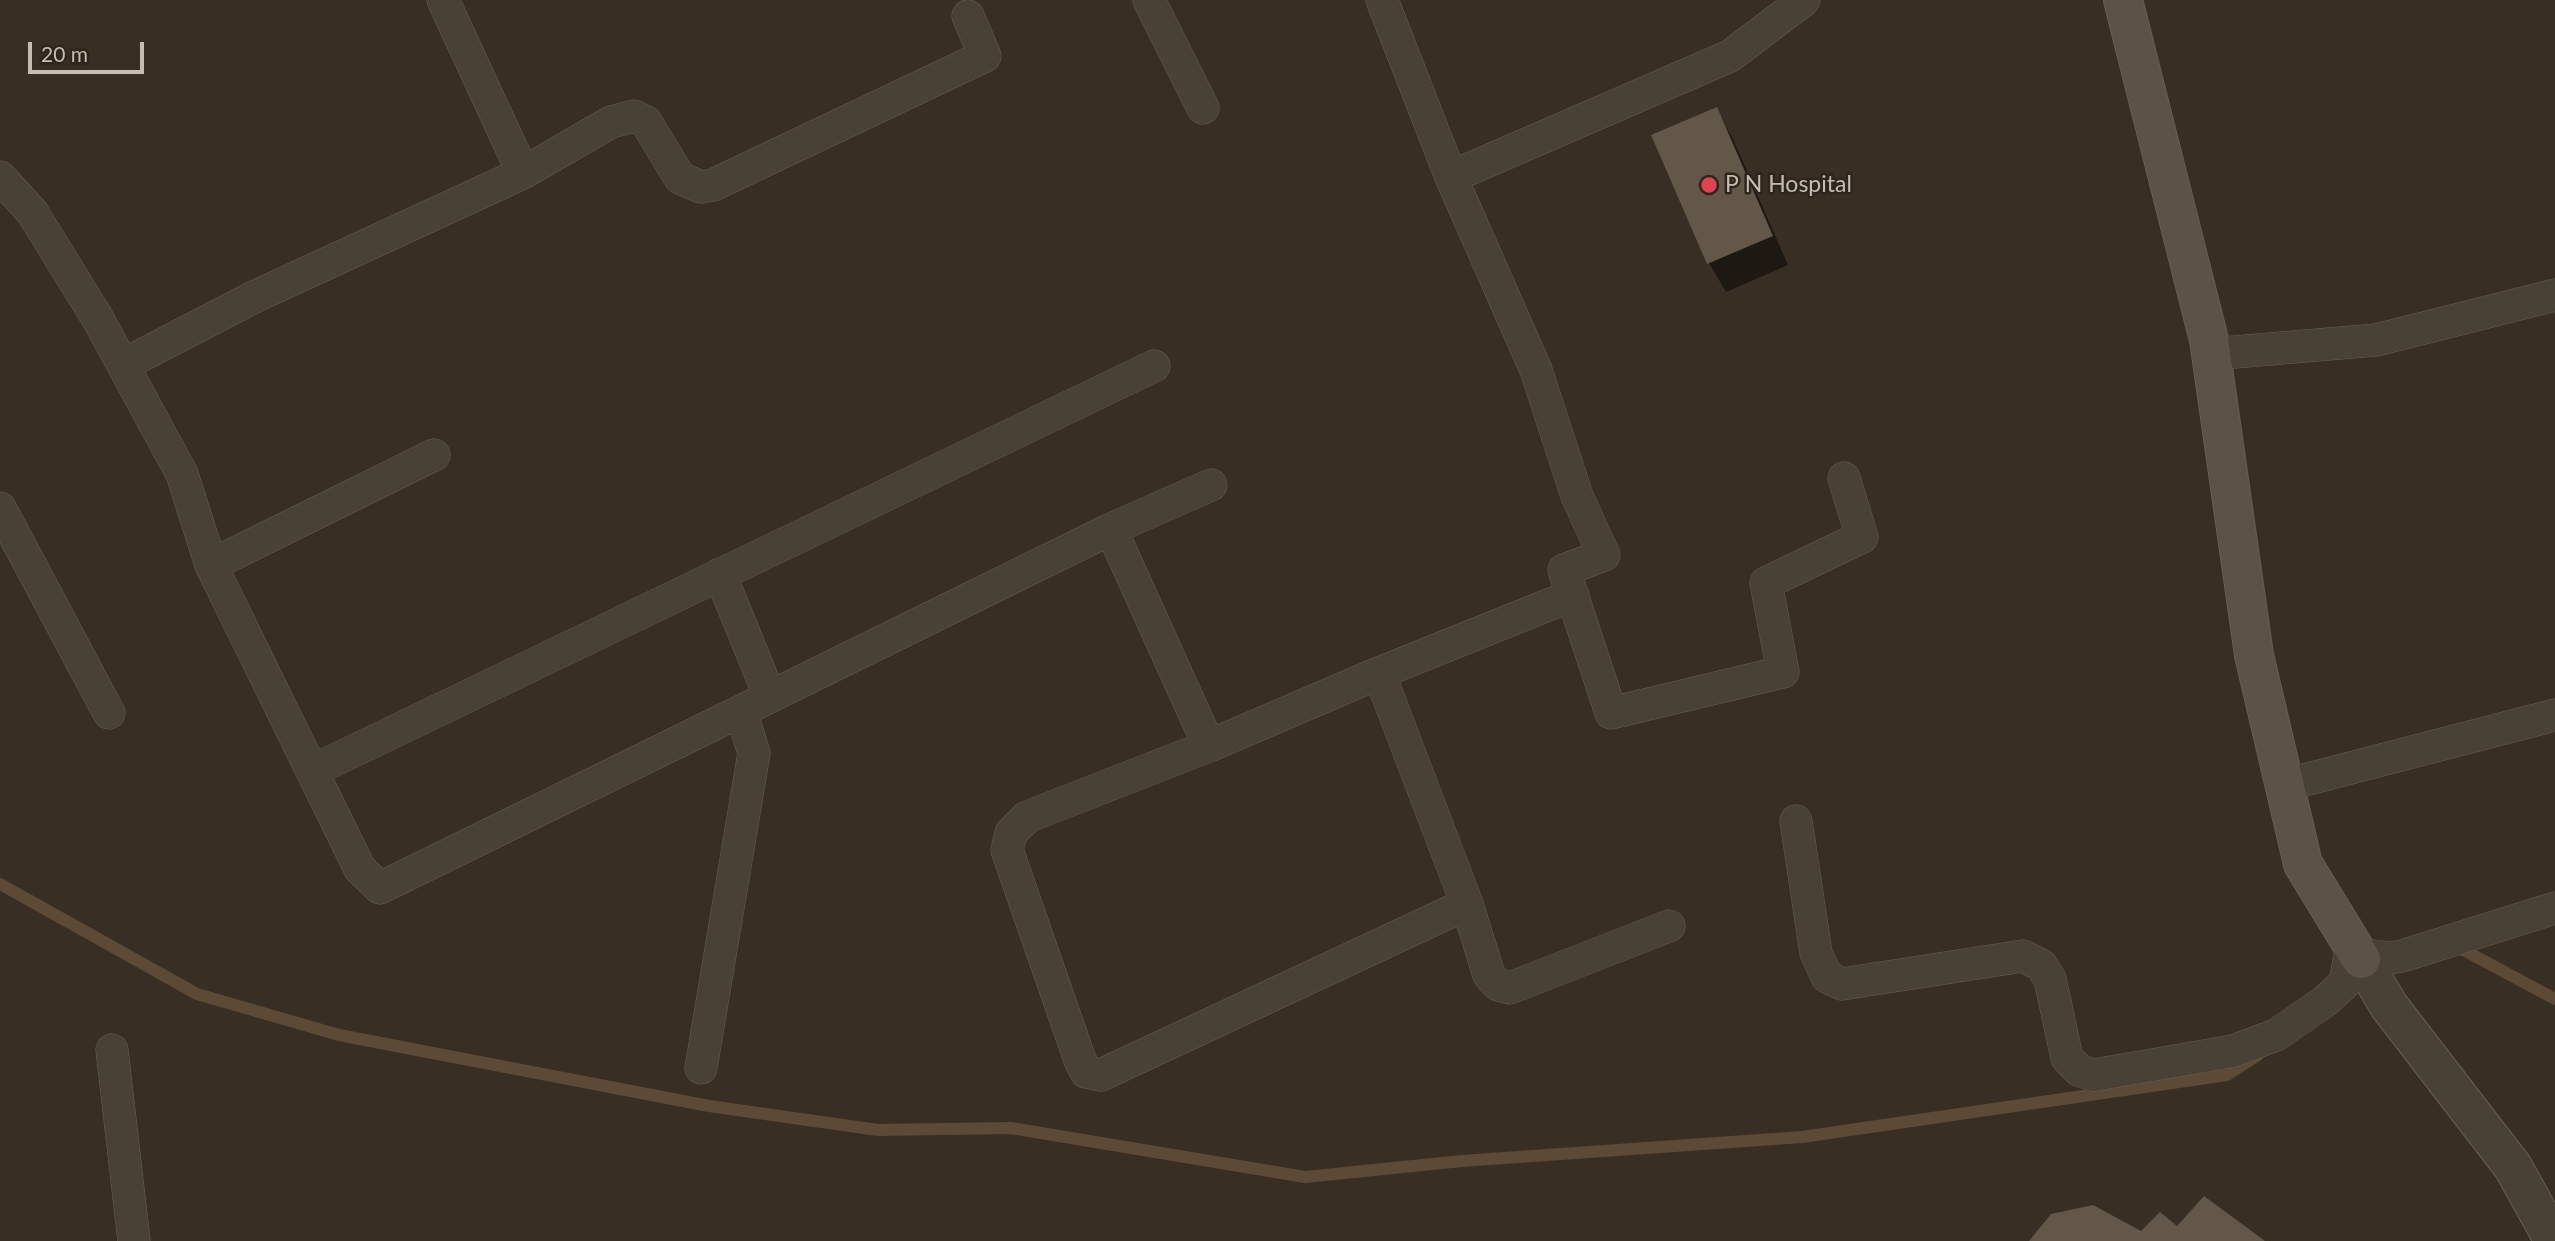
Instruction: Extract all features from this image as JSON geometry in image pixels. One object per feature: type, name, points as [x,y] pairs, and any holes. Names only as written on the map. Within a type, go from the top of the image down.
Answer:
[{"type":"main road","points":[[2123,0],[2211,355],[2254,655],[2303,864],[2362,960]]},
{"type":"street","points":[[443,0],[523,173]]},
{"type":"street","points":[[1149,0],[1203,108]]},
{"type":"street","points":[[1382,0],[1451,177],[1536,370],[1577,496],[1604,555],[1564,569],[1612,713],[1783,672],[1766,583],[1862,537],[1844,478]]},
{"type":"street","points":[[1451,177],[1730,56],[1804,0]]},
{"type":"street","points":[[123,365],[254,297],[523,173],[611,122],[634,116],[646,122],[680,178],[701,187],[713,185],[985,56],[968,16]]},
{"type":"street","points":[[0,177],[32,212],[123,365],[182,474],[211,565],[360,869],[380,888],[1111,529],[1211,485]]},
{"type":"street","points":[[2211,355],[2376,340],[2555,295]]},
{"type":"street","points":[[312,771],[1154,366]]},
{"type":"street","points":[[211,565],[434,455]]},
{"type":"street","points":[[0,508],[109,713]]},
{"type":"street","points":[[1111,529],[1209,746]]},
{"type":"street","points":[[720,574],[770,697]]},
{"type":"street","points":[[1467,904],[1101,1075],[1086,1072],[1007,850],[1012,833],[1027,817],[1209,746],[1379,673],[1573,595]]},
{"type":"street","points":[[1379,673],[1467,904],[1489,975],[1498,985],[1510,988],[1669,926]]},
{"type":"street","points":[[701,1068],[754,753],[741,711]]},
{"type":"street","points":[[2285,785],[2555,715]]},
{"type":"street","points":[[1796,821],[1816,953],[1827,977],[1842,984],[2024,956],[2041,965],[2050,979],[2067,1058],[2080,1071],[2094,1075],[2233,1051],[2276,1035],[2324,1002],[2345,983],[2362,960],[2402,956],[2550,916]]},
{"type":"street","points":[[2362,960],[2389,1006],[2513,1167],[2554,1241]]},
{"type":"street","points":[[112,1050],[134,1241]]},
{"type":"building","points":[[1717,107],[1773,236],[1707,264],[1651,135]]},
{"type":"building","points":[[2204,1196],[2265,1241],[2029,1241],[2051,1214],[2093,1205],[2141,1231],[2160,1212],[2177,1226]]},
{"type":"waterway","points":[[0,884],[197,994],[339,1035],[709,1106],[878,1130],[1011,1128],[1305,1177],[1462,1161],[1802,1137],[2227,1075],[2258,1055]]},
{"type":"waterway","points":[[2456,946],[2555,999]]},
{"type":"place","name":"P N Hospital","points":[[1709,185]]}]
